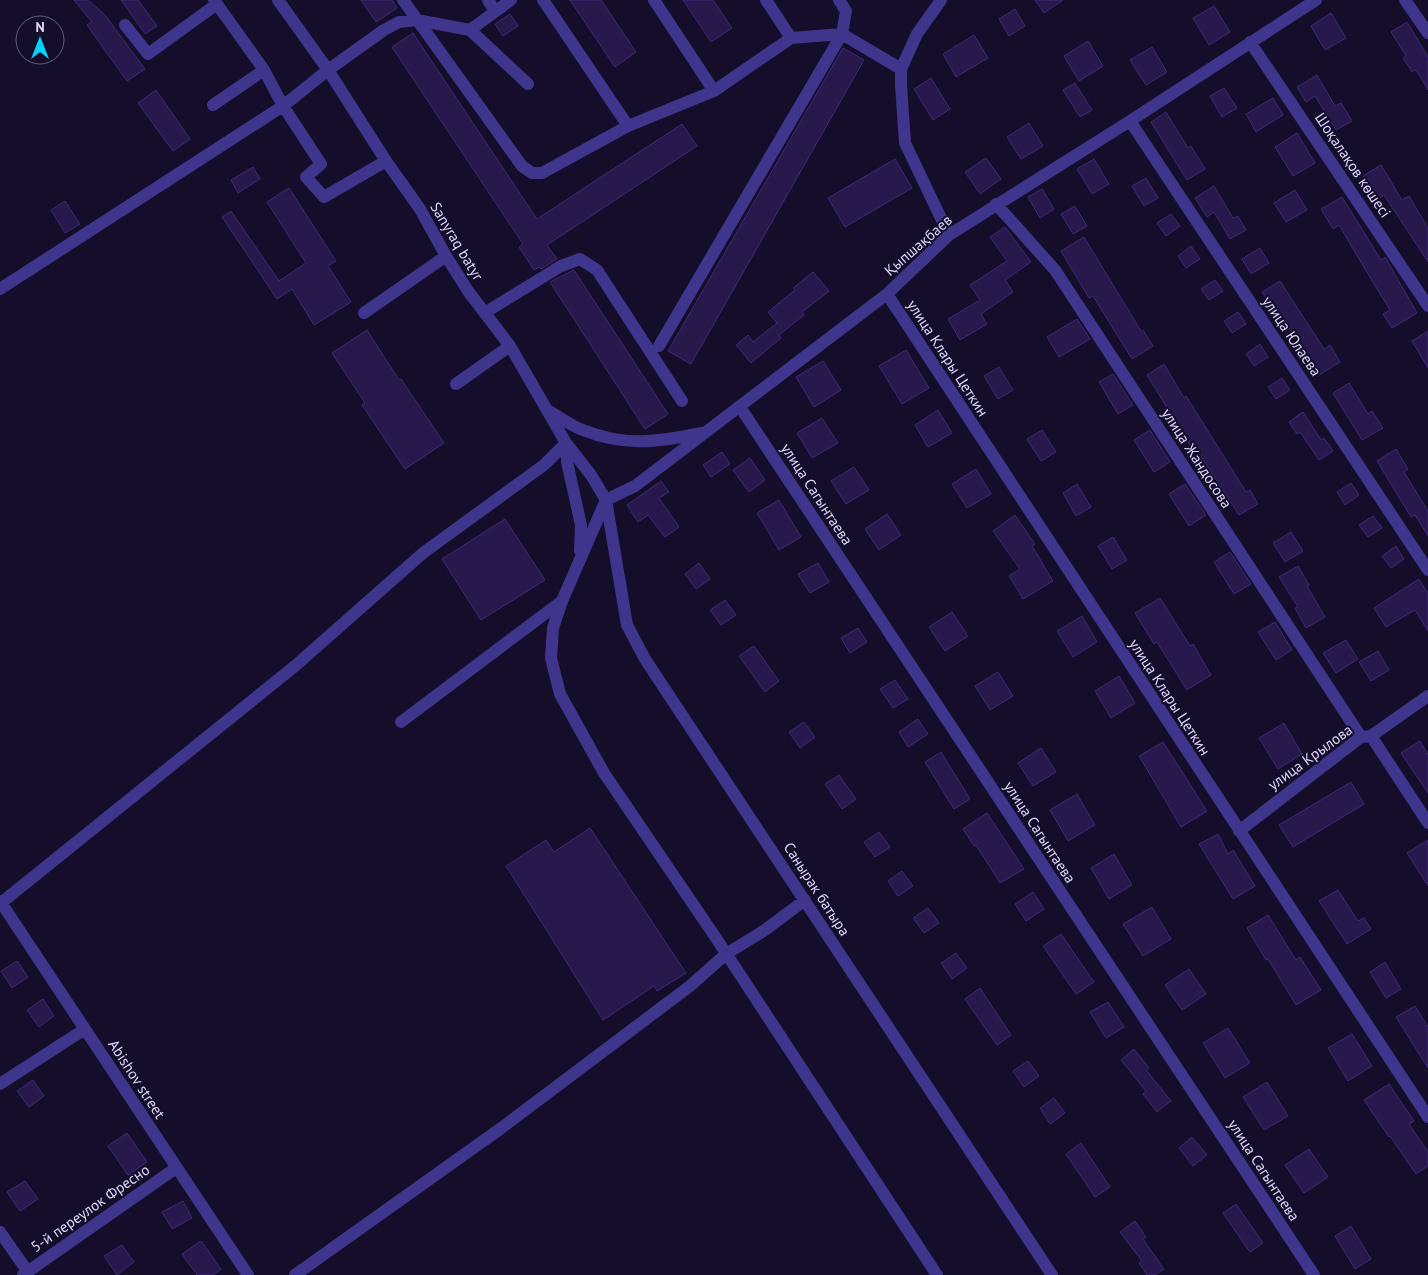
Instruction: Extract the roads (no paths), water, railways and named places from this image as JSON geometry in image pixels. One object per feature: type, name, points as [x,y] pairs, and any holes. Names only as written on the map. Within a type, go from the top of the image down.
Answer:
[{"type":"street","name":"Sanyraq batyr","points":[[278,0],[328,70],[386,162],[420,209],[468,291],[486,312],[510,346],[566,443],[591,476],[606,500]]},
{"type":"street","points":[[404,0],[522,166],[532,173],[542,172],[628,126],[714,91],[791,38],[842,34],[901,69]]},
{"type":"street","points":[[488,0],[495,11]]},
{"type":"street","points":[[470,30],[511,0]]},
{"type":"street","points":[[543,0],[628,126]]},
{"type":"street","points":[[654,0],[714,91]]},
{"type":"street","points":[[766,0],[791,38]]},
{"type":"street","points":[[659,346],[842,34],[846,11],[839,0]]},
{"type":"street","points":[[941,0],[917,34],[901,69],[904,143],[950,235]]},
{"type":"street","name":"Қыпшақбаев","points":[[606,500],[635,486],[887,294],[950,235],[1316,0]]},
{"type":"street","points":[[1405,0],[1428,33]]},
{"type":"street","points":[[124,25],[148,54],[216,2],[264,70],[283,106],[321,164],[306,177],[324,196],[386,162]]},
{"type":"street","points":[[0,289],[283,106],[328,70],[384,30],[399,22],[417,20],[470,30],[528,84]]},
{"type":"street","name":"Шоқалақов көшесі","points":[[1250,42],[1428,306]]},
{"type":"street","points":[[213,105],[264,70]]},
{"type":"street","name":"улица Юлаева","points":[[1130,121],[1428,570]]},
{"type":"street","name":"улица Жандосова","points":[[996,204],[1055,270],[1366,736],[1428,823]]},
{"type":"street","points":[[364,313],[446,256]]},
{"type":"street","points":[[486,312],[561,266],[580,259],[597,270],[682,402]]},
{"type":"street","name":"улица Клары Цеткин","points":[[887,294],[1428,1117]]},
{"type":"street","points":[[456,384],[510,346]]},
{"type":"street","name":"улица Сагынтаева","points":[[740,407],[1314,1275]]},
{"type":"street","points":[[547,410],[582,430],[624,442],[661,441],[706,432]]},
{"type":"street","points":[[566,443],[567,462],[581,525],[580,558]]},
{"type":"street","points":[[1,902],[295,666],[423,553],[544,465],[566,443]]},
{"type":"street","points":[[606,500],[562,601],[553,628],[552,658],[560,694],[604,773],[726,954],[937,1275]]},
{"type":"street","name":"Санырак батыра","points":[[606,500],[627,625],[645,658],[1052,1275]]},
{"type":"street","points":[[401,722],[562,601]]},
{"type":"street","name":"улица Крылова","points":[[1239,830],[1366,736],[1428,696]]},
{"type":"street","points":[[295,1275],[500,1129],[690,986],[726,954],[765,930],[805,900]]},
{"type":"street","name":"Abishov street","points":[[1,902],[248,1275]]},
{"type":"street","points":[[0,1084],[85,1030]]},
{"type":"street","name":"5-й переулок Фресно","points":[[25,1273],[176,1168]]},
{"type":"street","points":[[0,1232],[25,1273]]}]
